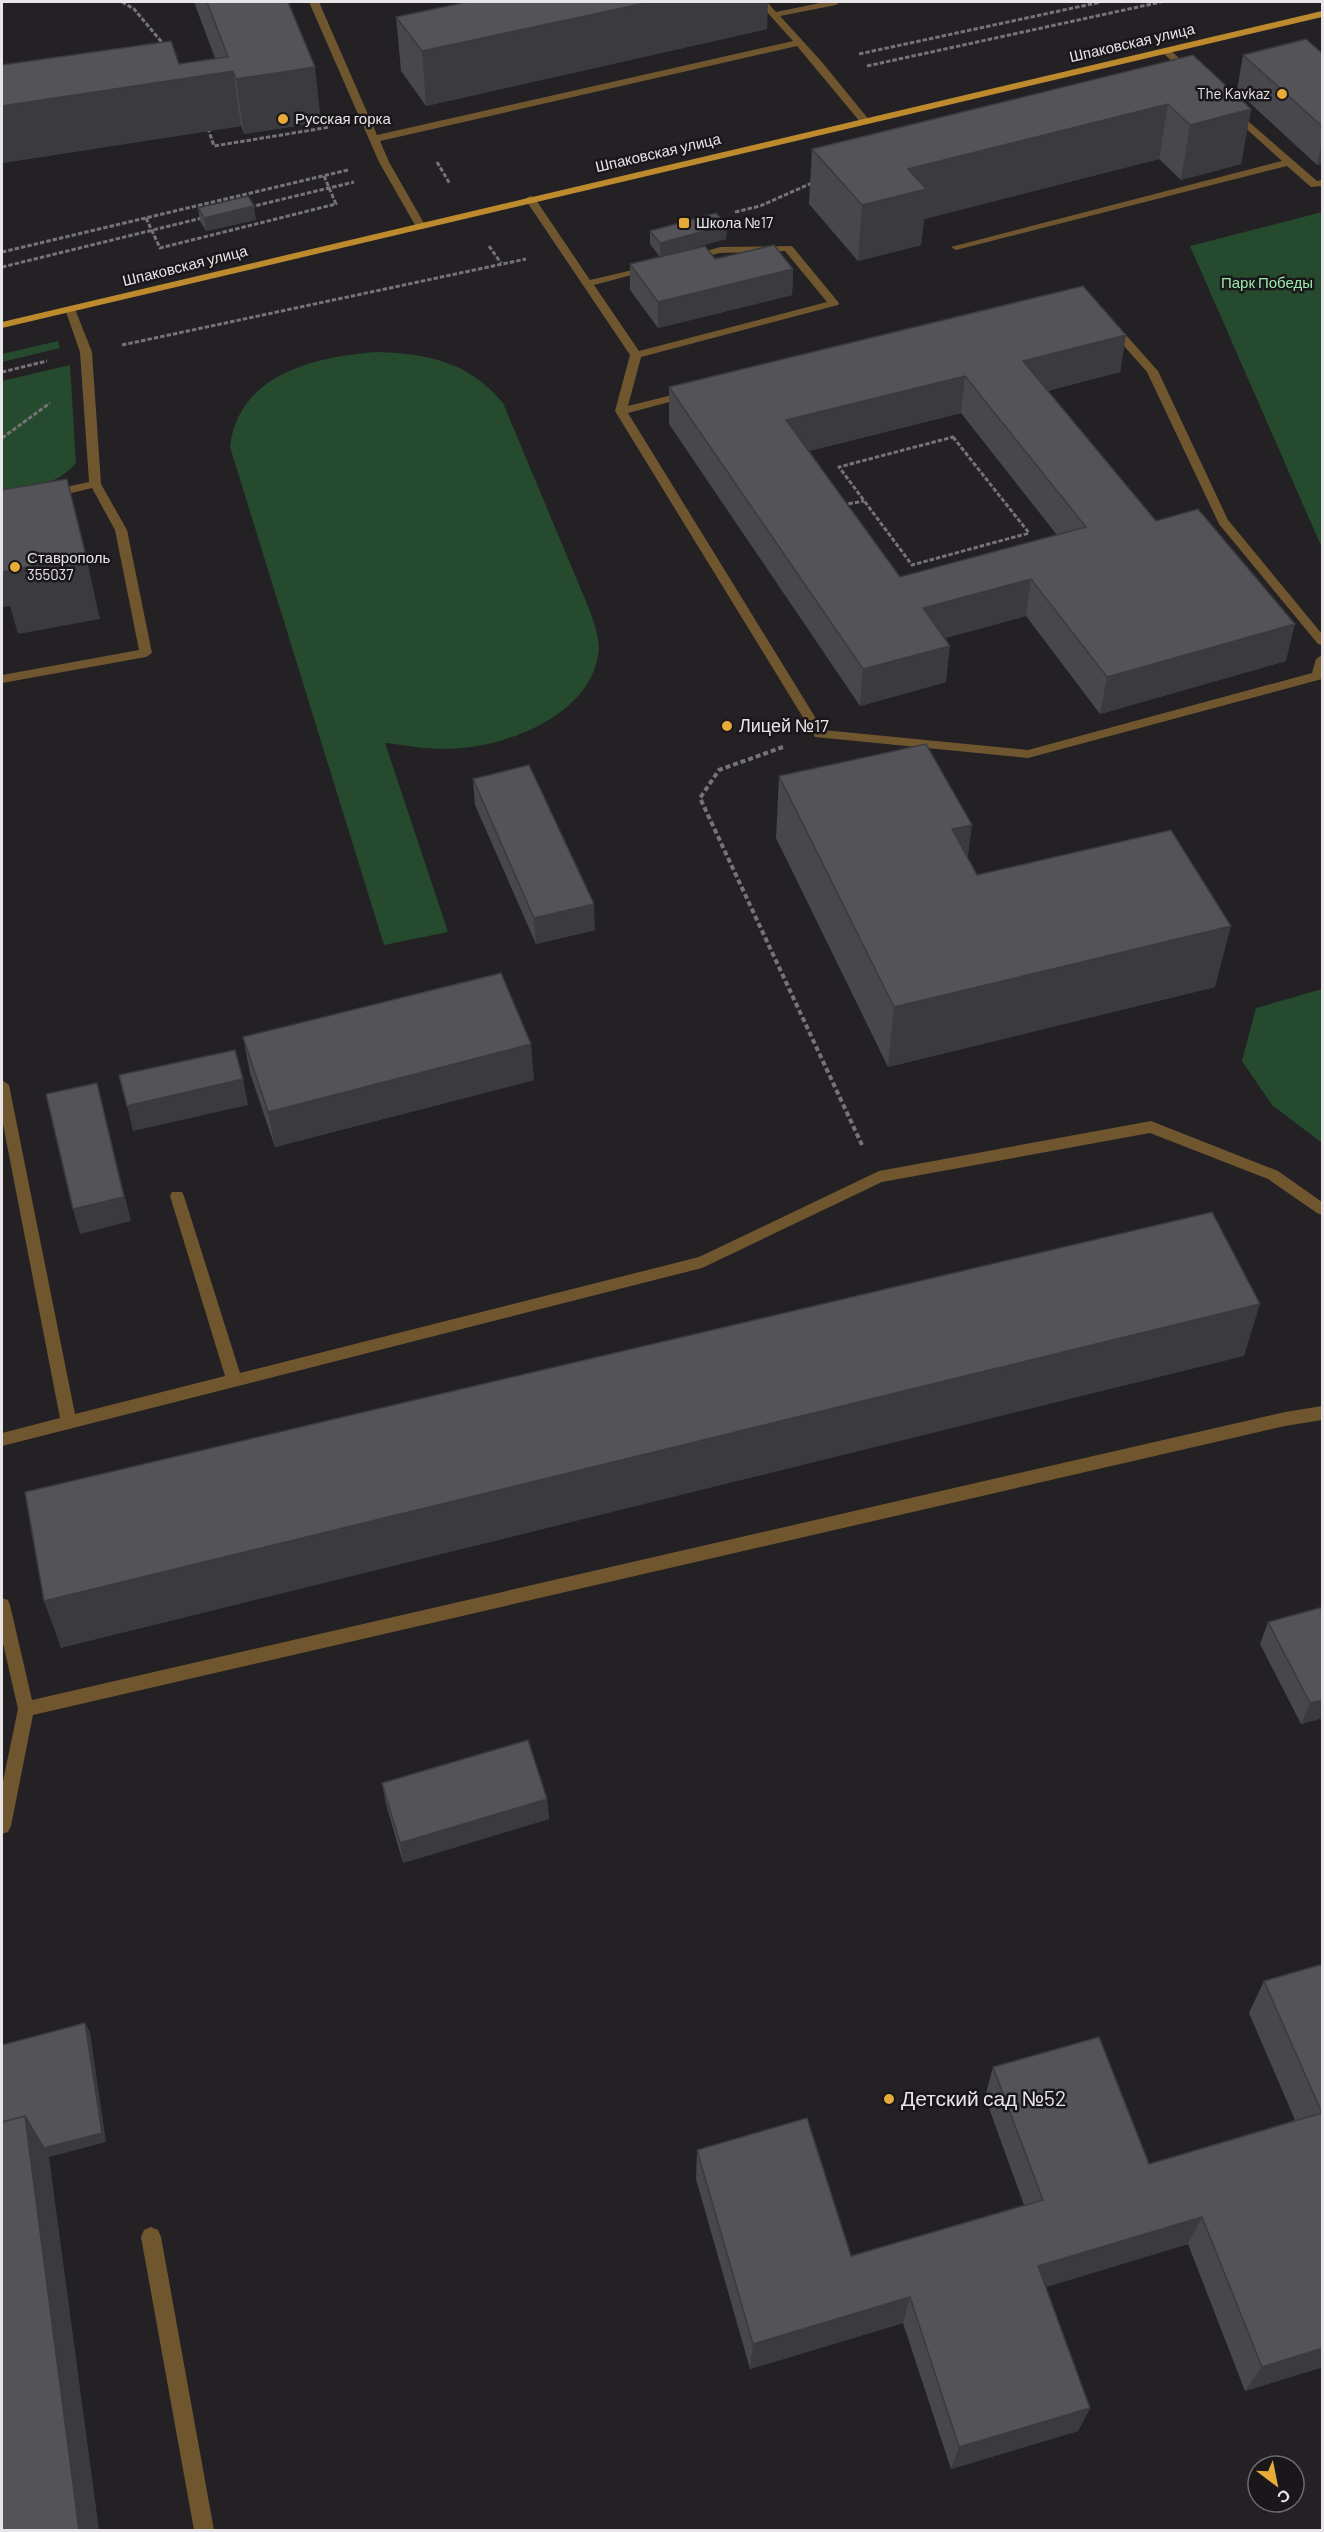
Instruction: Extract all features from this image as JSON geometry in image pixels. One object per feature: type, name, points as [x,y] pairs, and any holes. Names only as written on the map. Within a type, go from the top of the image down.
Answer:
[{"type":"main road","name":"Шпаковская улица","points":[[2,325],[1323,14]]},
{"type":"lane","points":[[314,2],[384,162],[420,225]]},
{"type":"lane","points":[[762,2],[797,43],[818,63],[865,121]]},
{"type":"lane","points":[[773,15],[836,2]]},
{"type":"lane","points":[[374,139],[797,43]]},
{"type":"lane","points":[[1166,51],[1202,83]]},
{"type":"lane","points":[[1228,107],[1315,185],[1323,183]]},
{"type":"lane","points":[[956,247],[1289,162]]},
{"type":"lane","points":[[531,199],[564,252],[636,355]]},
{"type":"lane","points":[[586,284],[720,250],[788,248],[834,303],[636,355]]},
{"type":"lane","points":[[2,679],[146,653],[121,530],[95,484],[86,352],[70,309]]},
{"type":"lane","points":[[1106,319],[1152,371],[1223,521],[1323,641]]},
{"type":"lane","points":[[636,355],[621,411],[819,734],[1028,754],[1318,676],[1323,659]]},
{"type":"lane","points":[[621,411],[702,391]]},
{"type":"lane","points":[[43,496],[95,484]]},
{"type":"lane","points":[[2,1085],[69,1422]]},
{"type":"lane","points":[[2,1439],[702,1262],[879,1177],[1151,1127],[1273,1174],[1323,1209]]},
{"type":"lane","points":[[177,1196],[234,1379]]},
{"type":"lane","points":[[26,1709],[1262,1424],[1323,1413]]},
{"type":"lane","points":[[2,1605],[26,1709],[2,1826]]},
{"type":"lane","points":[[151,2237],[204,2530]]},
{"type":"path","points":[[122,2],[134,9],[170,51]]},
{"type":"path","points":[[207,126],[214,146],[366,121]]},
{"type":"path","points":[[146,218],[160,248],[336,204],[324,176]]},
{"type":"path","points":[[728,213],[760,206],[816,182]]},
{"type":"path","points":[[2,372],[86,352],[564,252]]},
{"type":"path","points":[[2,438],[54,400]]},
{"type":"path","points":[[953,437],[1029,533],[912,565],[864,501],[839,466],[953,437]]},
{"type":"path","points":[[832,506],[864,501]]},
{"type":"path","points":[[819,734],[719,770],[700,798],[844,1110],[879,1177]]},
{"type":"green space","name":"Парк Победы","points":[[1322,212],[1322,548],[1190,246]]},
{"type":"green space","points":[[58,341],[60,348],[2,362],[2,354]]},
{"type":"green space","points":[[378,352],[431,358],[462,369],[490,389],[503,403],[590,611],[599,645],[591,678],[577,697],[559,713],[538,726],[514,736],[466,748],[437,749],[385,743],[448,932],[384,945],[230,447],[236,422],[248,402],[264,386],[306,365],[330,358]]},
{"type":"green space","points":[[70,365],[76,463],[52,481],[2,495],[2,381]]},
{"type":"green space","points":[[1322,989],[1322,1143],[1272,1105],[1242,1061],[1256,1008]]},
{"type":"building","points":[[207,2],[288,2],[315,67],[236,79],[233,71],[2,106],[2,65],[171,41],[179,64],[228,57]]},
{"type":"building","points":[[467,2],[650,2],[422,51],[396,17]]},
{"type":"building","points":[[1306,39],[1323,54],[1323,127],[1243,55]]},
{"type":"building","points":[[1193,55],[1251,109],[1190,125],[1168,104],[908,169],[926,189],[862,205],[812,149]]},
{"type":"building","points":[[248,196],[254,206],[204,218],[198,208]]},
{"type":"building","points":[[716,213],[727,225],[660,243],[650,231]]},
{"type":"building","points":[[774,245],[793,269],[658,302],[630,264],[705,246],[715,259]]},
{"type":"building","points":[[1083,286],[1126,335],[1023,361],[1156,521],[1198,509],[1295,624],[1107,677],[1031,579],[923,608],[950,646],[863,669],[669,387]],"holes":[[[965,376],[1086,527],[900,577],[786,420]]]},
{"type":"building","points":[[67,479],[86,556],[2,572],[2,490]]},
{"type":"building","points":[[926,744],[972,825],[952,829],[977,875],[1171,830],[1231,926],[894,1007],[779,776]]},
{"type":"building","points":[[529,765],[594,904],[534,918],[473,779]]},
{"type":"building","points":[[501,973],[531,1044],[268,1112],[243,1037]]},
{"type":"building","points":[[235,1050],[243,1079],[127,1106],[119,1075]]},
{"type":"building","points":[[97,1083],[124,1197],[73,1209],[46,1094]]},
{"type":"building","points":[[1212,1212],[1260,1304],[44,1601],[25,1492]]},
{"type":"building","points":[[1323,1607],[1323,1700],[1310,1703],[1268,1622]]},
{"type":"building","points":[[528,1740],[547,1799],[400,1843],[382,1783]]},
{"type":"building","points":[[1323,1964],[1323,2348],[1262,2367],[1202,2217],[1038,2266],[1090,2408],[959,2447],[910,2297],[753,2344],[697,2150],[807,2118],[851,2256],[1043,2200],[993,2067],[1099,2037],[1149,2164],[1322,2113],[1264,1981]]},
{"type":"building","points":[[85,2023],[102,2133],[44,2148],[25,2116],[2,2122],[2,2045]]},
{"type":"building","points":[[25,2116],[79,2530],[2,2530],[2,2122]]},
{"type":"place","name":"The Kavkaz","points":[[1282,94]]},
{"type":"place","name":"Русская горка","points":[[283,119]]},
{"type":"place","name":"Школа №17","points":[[684,223]]},
{"type":"place","name":"Ставрополь 355037","points":[[15,567]]},
{"type":"place","name":"Лицей №17","points":[[727,726]]},
{"type":"place","name":"Детский сад №52","points":[[889,2099]]}]
